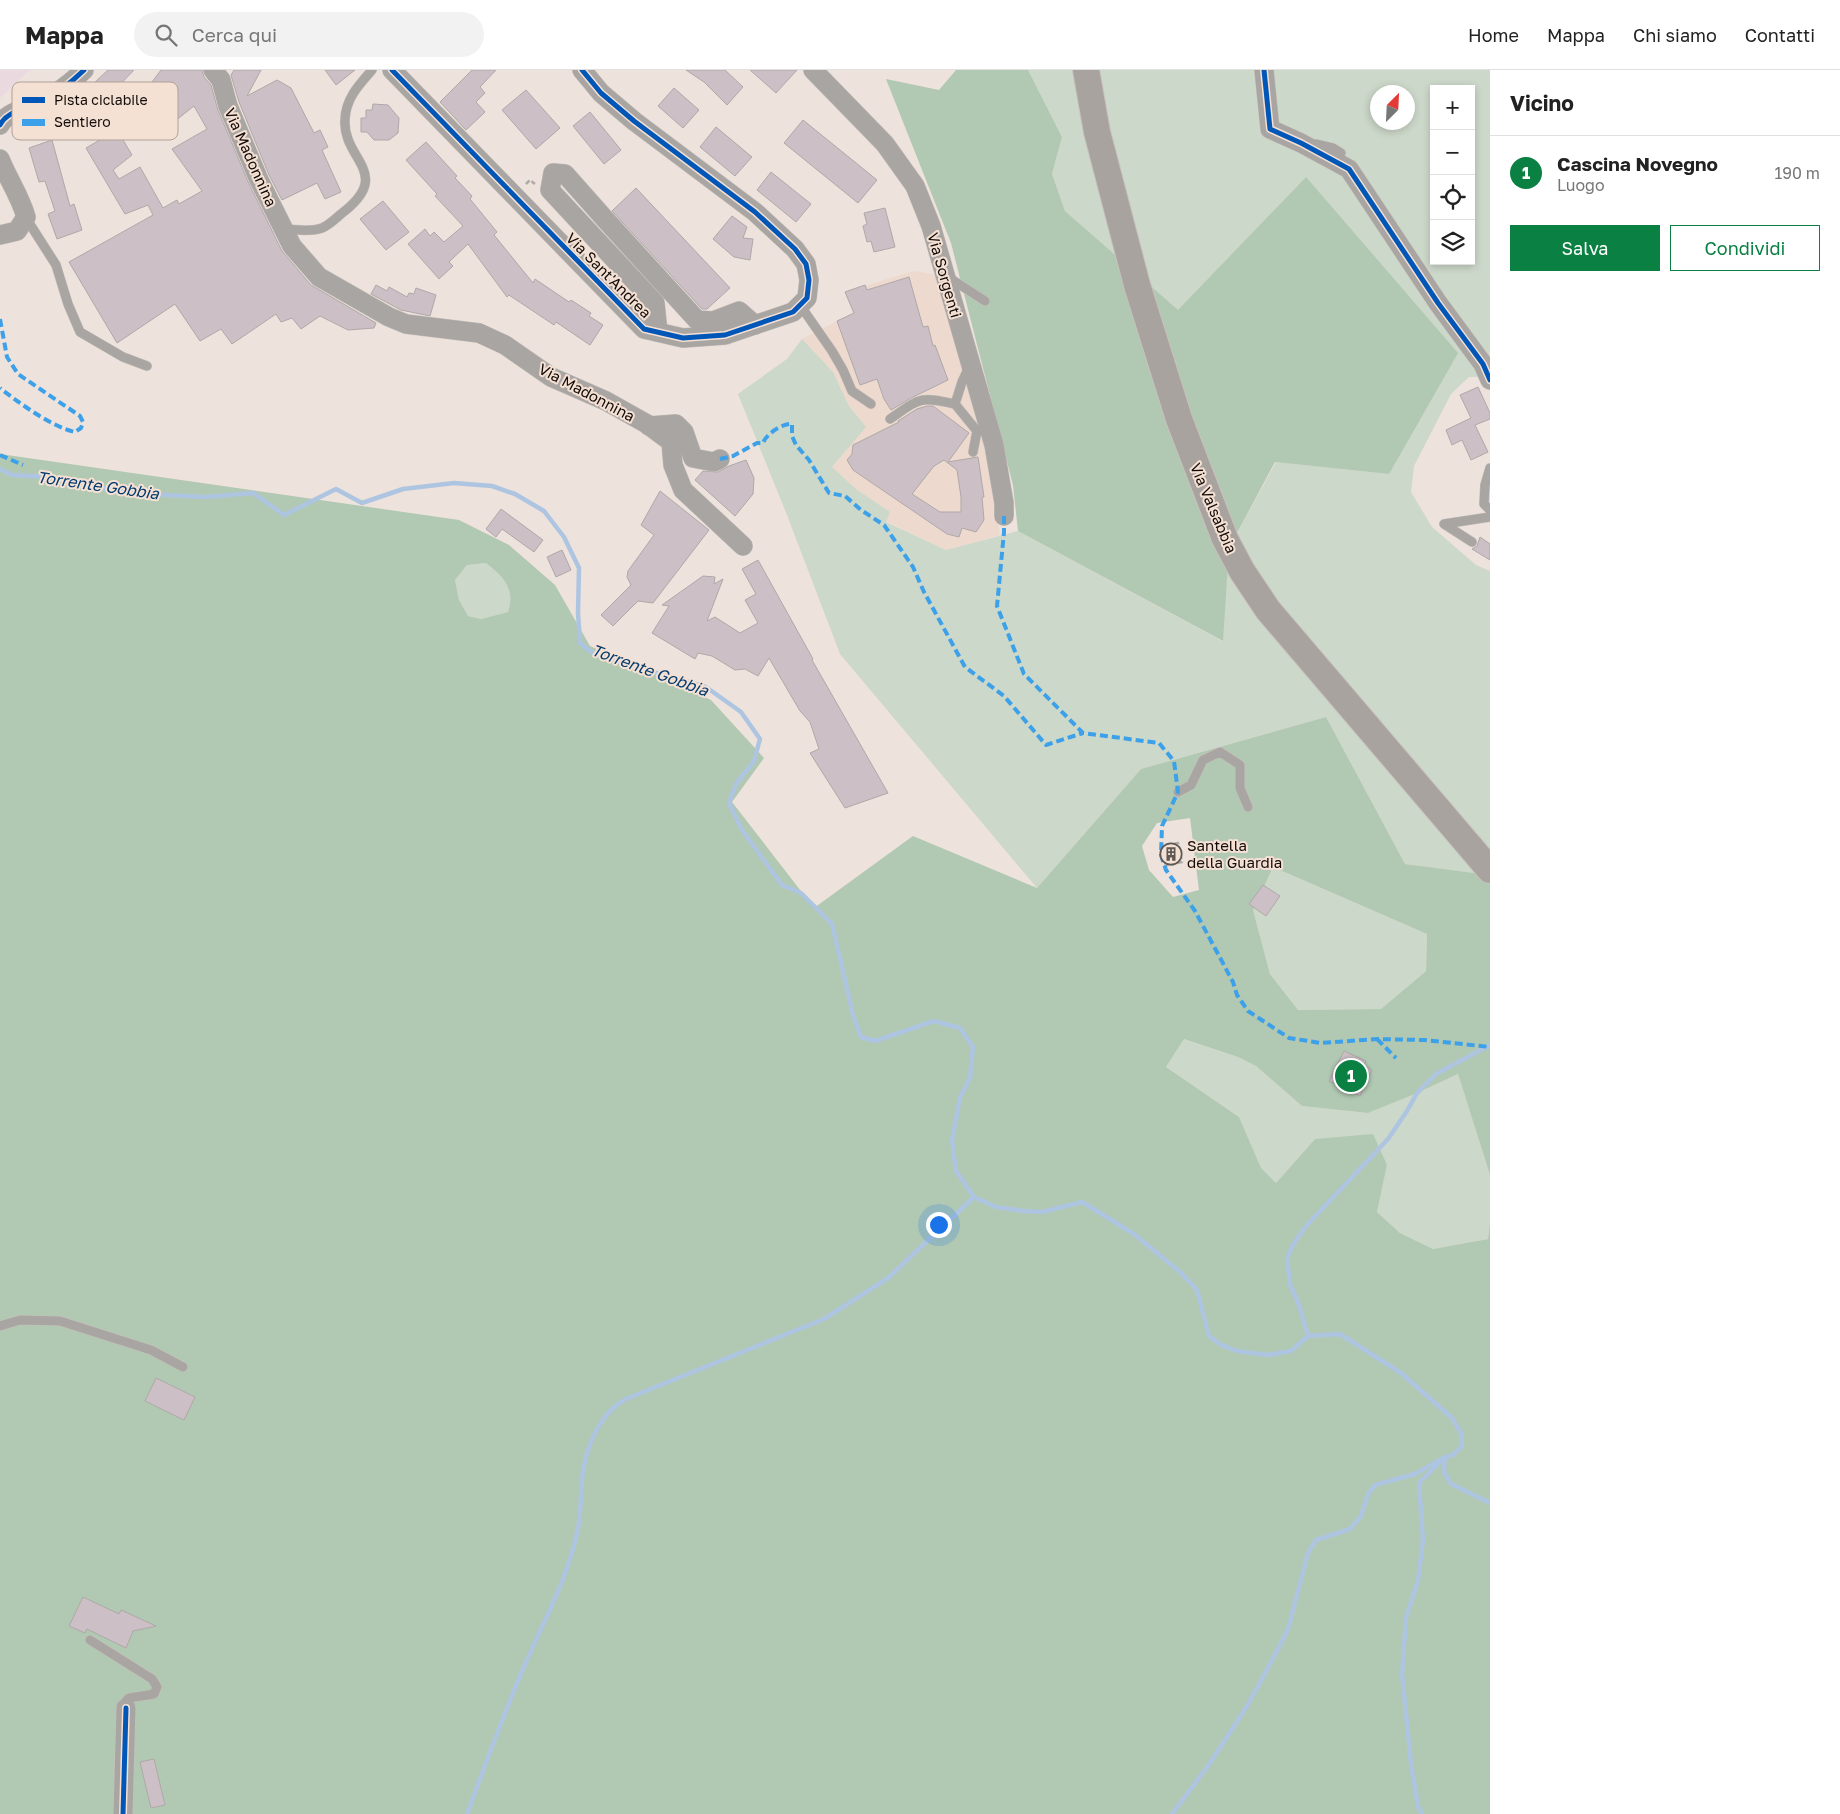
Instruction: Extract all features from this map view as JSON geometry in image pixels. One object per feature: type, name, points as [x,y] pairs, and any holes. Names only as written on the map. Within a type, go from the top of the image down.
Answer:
[{"type":"main road","name":"Via Valsabbia","points":[[1085,70],[1097,132],[1137,285],[1179,419],[1225,539],[1242,571],[1268,610],[1482,861]]},
{"type":"street","points":[[68,82],[84,70]]},
{"type":"street","name":"Via Sant'Andrea","points":[[392,70],[644,329],[683,338],[725,335],[793,312],[800,305]]},
{"type":"street","points":[[582,70],[601,93],[634,121],[755,212],[795,248],[806,264],[809,280],[806,298],[800,305]]},
{"type":"street","name":"Via Sorgenti","points":[[813,70],[884,144],[915,186],[930,226],[994,444],[1004,503],[1004,516]]},
{"type":"street","points":[[1264,70],[1270,129],[1301,143],[1349,169],[1438,303],[1482,364],[1490,380]]},
{"type":"street","name":"Via Madonnina","points":[[221,73],[228,106],[259,180],[292,246],[318,277],[406,324],[479,333],[505,345],[551,377],[606,401],[649,426],[671,442],[673,465],[683,490],[743,546]]},
{"type":"street","points":[[0,125],[3,119],[12,114]]},
{"type":"street","points":[[0,159],[5,173],[22,202],[26,217],[17,231],[0,235]]},
{"type":"street","name":"Via Sant'Andrea","points":[[658,332],[655,303],[550,190],[553,173],[566,174],[697,320],[713,321],[739,311],[755,325]]},
{"type":"street","points":[[649,426],[676,424],[684,432],[693,458],[714,462],[720,459]]},
{"type":"street","points":[[123,1814],[126,1708]]},
{"type":"lane","points":[[284,230],[304,231],[323,228],[358,200],[365,190],[366,180],[363,166],[346,139],[344,120],[347,104],[353,93],[372,70]]},
{"type":"lane","points":[[1301,143],[1320,144],[1341,153]]},
{"type":"lane","points":[[26,217],[56,265],[68,304],[80,332],[123,357],[146,366]]},
{"type":"lane","points":[[944,274],[985,301]]},
{"type":"lane","points":[[800,305],[832,351],[852,391],[871,404]]},
{"type":"lane","points":[[955,404],[962,382],[971,364]]},
{"type":"lane","points":[[890,419],[918,399],[933,399],[955,404],[977,431],[974,452]]},
{"type":"lane","points":[[1490,468],[1485,484],[1484,504],[1490,510]]},
{"type":"lane","points":[[1472,542],[1444,524],[1490,517]]},
{"type":"lane","points":[[1178,792],[1192,785],[1203,760],[1220,752],[1240,765],[1240,788],[1248,807]]},
{"type":"lane","points":[[0,1326],[20,1320],[60,1321],[151,1350],[182,1367]]},
{"type":"lane","points":[[90,1640],[152,1679],[157,1687],[154,1694],[129,1698],[126,1701],[126,1708]]},
{"type":"path","points":[[1160,847],[1178,842],[1182,862],[1164,866]]},
{"type":"shaded area","points":[[0,70],[30,70],[17,82],[12,82],[12,87],[0,98]]},
{"type":"shaded area","points":[[914,271],[937,275],[985,435],[1000,535],[946,550],[886,521],[890,512],[856,489],[832,467],[865,427],[849,406],[833,372],[802,339],[853,313],[845,292]]},
{"type":"green space","points":[[956,70],[1028,70],[1062,137],[1052,174],[1065,211],[1178,310],[1306,177],[1458,353],[1389,474],[1275,462],[1229,548],[1223,641],[1018,531],[1013,485],[951,243],[886,79],[939,90]]},
{"type":"green space","points":[[1028,70],[1490,70],[1490,377],[1469,377],[1451,394],[1414,466],[1411,492],[1432,527],[1476,565],[1490,571],[1490,875],[1405,864],[1326,717],[1141,769],[1037,888],[840,654],[738,394],[787,359],[802,339],[833,372],[849,406],[866,427],[832,467],[856,489],[890,512],[886,522],[946,550],[1018,531],[1222,641],[1229,548],[1276,462],[1389,474],[1306,177],[1178,311],[1065,211],[1052,174],[1062,137]]},
{"type":"green space","points":[[0,454],[459,520],[509,545],[555,585],[590,646],[711,700],[764,758],[732,802],[814,908],[913,836],[1037,888],[1141,769],[1326,717],[1405,864],[1490,875],[1490,1175],[1458,1074],[1368,1113],[1302,1106],[1256,1066],[1238,1057],[1184,1039],[1166,1067],[1239,1117],[1261,1168],[1276,1183],[1315,1139],[1373,1134],[1387,1165],[1377,1212],[1400,1233],[1433,1249],[1488,1239],[1490,1222],[1490,1814],[0,1814]],"holes":[[[486,563],[503,578],[509,590],[510,604],[508,612],[481,619],[468,616],[459,600],[455,580],[467,565]],[[1190,818],[1199,890],[1173,897],[1149,870],[1142,846],[1157,823]],[[1273,867],[1427,934],[1426,971],[1381,1009],[1298,1010],[1270,974],[1253,910]]]},
{"type":"green space","points":[[486,563],[507,584],[510,604],[508,612],[481,619],[468,616],[459,600],[455,580],[467,565]]},
{"type":"green space","points":[[1273,867],[1427,934],[1426,971],[1381,1009],[1298,1010],[1270,974],[1253,910]]},
{"type":"green space","points":[[1184,1039],[1238,1057],[1256,1066],[1302,1106],[1368,1113],[1458,1074],[1490,1175],[1488,1239],[1433,1249],[1400,1233],[1377,1212],[1387,1165],[1315,1139],[1276,1183],[1261,1169],[1239,1117],[1166,1067]]},
{"type":"building","points":[[108,70],[134,70],[122,82],[95,82]]},
{"type":"building","points":[[161,70],[202,70],[204,77],[211,85],[218,110],[249,184],[282,251],[311,285],[376,323],[374,328],[348,330],[320,316],[301,329],[292,318],[281,322],[276,314],[232,344],[221,329],[200,341],[175,304],[117,343],[69,262],[153,215],[148,205],[125,214],[86,148],[100,140],[123,140],[132,155],[113,170],[119,179],[140,167],[163,208],[177,200],[179,204],[202,191],[172,149],[207,129],[194,106],[178,119],[178,82],[152,82]]},
{"type":"building","points":[[234,70],[261,70],[247,96],[277,80],[291,88],[314,133],[320,130],[328,147],[322,150],[341,192],[325,199],[317,183],[282,200],[269,175],[239,102],[231,75]]},
{"type":"building","points":[[325,70],[355,70],[336,85]]},
{"type":"building","points":[[472,70],[496,70],[480,87],[485,93],[476,102],[485,112],[466,130],[440,102]]},
{"type":"building","points":[[686,70],[725,70],[743,87],[727,105],[704,82]]},
{"type":"building","points":[[750,70],[797,70],[776,93]]},
{"type":"building","points":[[674,88],[699,110],[683,128],[658,106]]},
{"type":"building","points":[[526,90],[560,128],[536,149],[502,110]]},
{"type":"building","points":[[373,104],[388,105],[399,118],[398,133],[389,140],[374,140],[367,132],[361,132],[361,118],[366,118],[366,110],[372,110]]},
{"type":"building","points":[[590,112],[621,150],[604,164],[573,126]]},
{"type":"building","points":[[803,120],[877,180],[858,203],[784,143]]},
{"type":"building","points":[[716,127],[752,157],[735,176],[700,147]]},
{"type":"building","points":[[52,140],[70,206],[74,204],[82,230],[57,239],[48,214],[55,211],[45,181],[39,182],[29,148]]},
{"type":"building","points":[[426,142],[457,176],[455,178],[472,196],[470,199],[497,232],[494,235],[533,283],[535,279],[569,302],[571,300],[591,313],[589,316],[603,325],[590,345],[556,322],[554,325],[509,295],[507,297],[468,244],[449,262],[453,266],[439,279],[408,244],[425,229],[430,236],[434,232],[444,242],[463,226],[435,196],[437,194],[406,160]]},
{"type":"building","points":[[771,172],[811,204],[796,222],[757,190]]},
{"type":"building","points":[[636,188],[730,288],[707,309],[702,309],[612,211]]},
{"type":"building","points":[[383,201],[409,232],[386,250],[360,219]]},
{"type":"building","points":[[885,208],[895,247],[874,252],[871,241],[867,242],[863,226],[867,224],[864,213]]},
{"type":"building","points":[[732,216],[747,227],[743,238],[753,239],[750,260],[734,257],[713,239]]},
{"type":"building","points":[[909,277],[923,327],[928,326],[933,346],[935,345],[948,380],[891,410],[884,399],[877,379],[860,385],[837,321],[854,313],[845,292],[865,285],[867,290]]},
{"type":"building","points":[[376,285],[387,291],[389,287],[407,297],[409,293],[414,294],[416,288],[436,295],[430,316],[401,310],[371,294]]},
{"type":"building","points":[[1478,387],[1490,413],[1490,419],[1475,425],[1488,452],[1471,460],[1462,440],[1452,445],[1446,430],[1471,418],[1460,395]]},
{"type":"building","points":[[933,406],[969,433],[948,462],[978,457],[984,497],[982,497],[984,520],[976,532],[962,528],[959,537],[947,534],[853,470],[847,460],[852,454],[853,445],[899,422],[917,409]],"holes":[[[944,460],[957,470],[961,512],[940,512],[912,494],[934,466]]]},
{"type":"building","points":[[746,460],[754,478],[753,494],[735,516],[695,480],[703,471],[718,472]]},
{"type":"building","points":[[660,491],[709,530],[653,603],[638,601],[613,626],[601,615],[631,585],[627,577],[628,571],[654,535],[641,525]]},
{"type":"building","points":[[501,509],[543,540],[534,552],[502,529],[496,537],[486,529]]},
{"type":"building","points":[[1480,537],[1490,544],[1490,560],[1472,549],[1477,546]]},
{"type":"building","points":[[562,550],[571,570],[556,577],[547,557]]},
{"type":"building","points":[[758,560],[812,660],[888,793],[845,808],[810,753],[819,749],[810,722],[800,711],[769,658],[758,676],[745,669],[735,670],[712,656],[698,653],[695,659],[652,633],[669,606],[662,605],[703,576],[715,577],[714,584],[723,579],[707,621],[715,617],[740,633],[758,623],[745,600],[756,594],[742,569]]},
{"type":"building","points":[[1263,885],[1280,896],[1266,916],[1249,904]]},
{"type":"building","points":[[1344,1051],[1366,1061],[1364,1065],[1372,1070],[1360,1096],[1329,1081]]},
{"type":"building","points":[[156,1378],[195,1397],[184,1420],[145,1401]]},
{"type":"building","points":[[83,1597],[119,1614],[121,1610],[156,1626],[133,1631],[126,1648],[87,1629],[85,1633],[69,1626]]},
{"type":"building","points":[[154,1759],[165,1805],[151,1808],[140,1762]]},
{"type":"waterway","name":"Torrente Gobbia","points":[[0,469],[12,475],[47,477],[128,493],[205,497],[253,493],[284,515],[336,489],[362,503],[403,489],[454,483],[492,486],[515,494],[544,511],[564,537],[579,568],[578,613],[580,643],[591,652],[625,664],[706,687],[741,712],[760,739],[754,761],[736,784],[729,803],[742,830],[782,885],[801,893],[832,924],[853,1015],[861,1037],[875,1041],[934,1021],[960,1028],[973,1047],[970,1078],[960,1097],[952,1141],[956,1171],[974,1197],[996,1207],[1042,1212],[1082,1202],[1134,1234],[1181,1273],[1197,1290],[1209,1336],[1221,1345],[1237,1351],[1268,1355],[1291,1351],[1308,1336],[1340,1334],[1401,1373],[1452,1418],[1461,1433],[1462,1446],[1453,1455],[1445,1457],[1444,1472],[1451,1484],[1490,1503]]},
{"type":"waterway","points":[[1308,1336],[1299,1305],[1290,1284],[1287,1258],[1293,1245],[1306,1226],[1388,1139],[1417,1093],[1436,1074],[1490,1045]]},
{"type":"waterway","points":[[467,1814],[513,1693],[568,1567],[579,1521],[585,1461],[592,1440],[602,1420],[626,1399],[824,1319],[888,1278],[974,1197]]},
{"type":"waterway","points":[[1172,1814],[1210,1763],[1247,1706],[1276,1653],[1288,1629],[1308,1553],[1316,1540],[1350,1529],[1361,1516],[1368,1494],[1375,1485],[1415,1474],[1445,1457]]},
{"type":"waterway","points":[[1422,1814],[1418,1806],[1411,1764],[1402,1674],[1406,1617],[1418,1581],[1423,1540],[1419,1483],[1441,1461]]},
{"type":"marked path","points":[[0,319],[7,357],[18,374],[80,416],[83,422],[81,428],[75,432],[56,425],[26,407],[0,388]]},
{"type":"marked path","points":[[720,459],[733,456],[757,443],[763,443],[775,430],[784,425],[792,424],[792,436],[796,445],[809,460],[829,493],[845,496],[861,510],[884,525],[913,567],[924,592],[965,667],[1004,696],[1046,745],[1083,733]]},
{"type":"marked path","points":[[0,455],[23,465]]},
{"type":"marked path","points":[[1004,516],[997,606],[1024,674],[1083,733],[1159,743],[1174,761],[1178,792],[1162,826],[1161,855],[1166,870],[1195,911],[1233,982],[1237,995],[1248,1011],[1289,1038],[1321,1043],[1377,1039],[1424,1040],[1490,1047]]},
{"type":"marked path","points":[[1377,1039],[1396,1058]]},
{"type":"cycle path","points":[[70,82],[84,70]]},
{"type":"cycle path","points":[[392,70],[644,329],[683,338],[725,335],[793,312],[807,298],[809,280],[806,264],[795,249],[755,212],[634,121],[601,93],[582,70]]},
{"type":"cycle path","points":[[1264,70],[1270,129],[1301,143],[1349,169],[1438,303],[1483,364],[1490,380]]},
{"type":"cycle path","points":[[0,125],[12,113]]},
{"type":"cycle path","points":[[123,1814],[126,1708]]},
{"type":"place","name":"Santella della Guardia","points":[[1171,854]]},
{"type":"place","name":"Cascina Novegno","points":[[1351,1076]]}]
